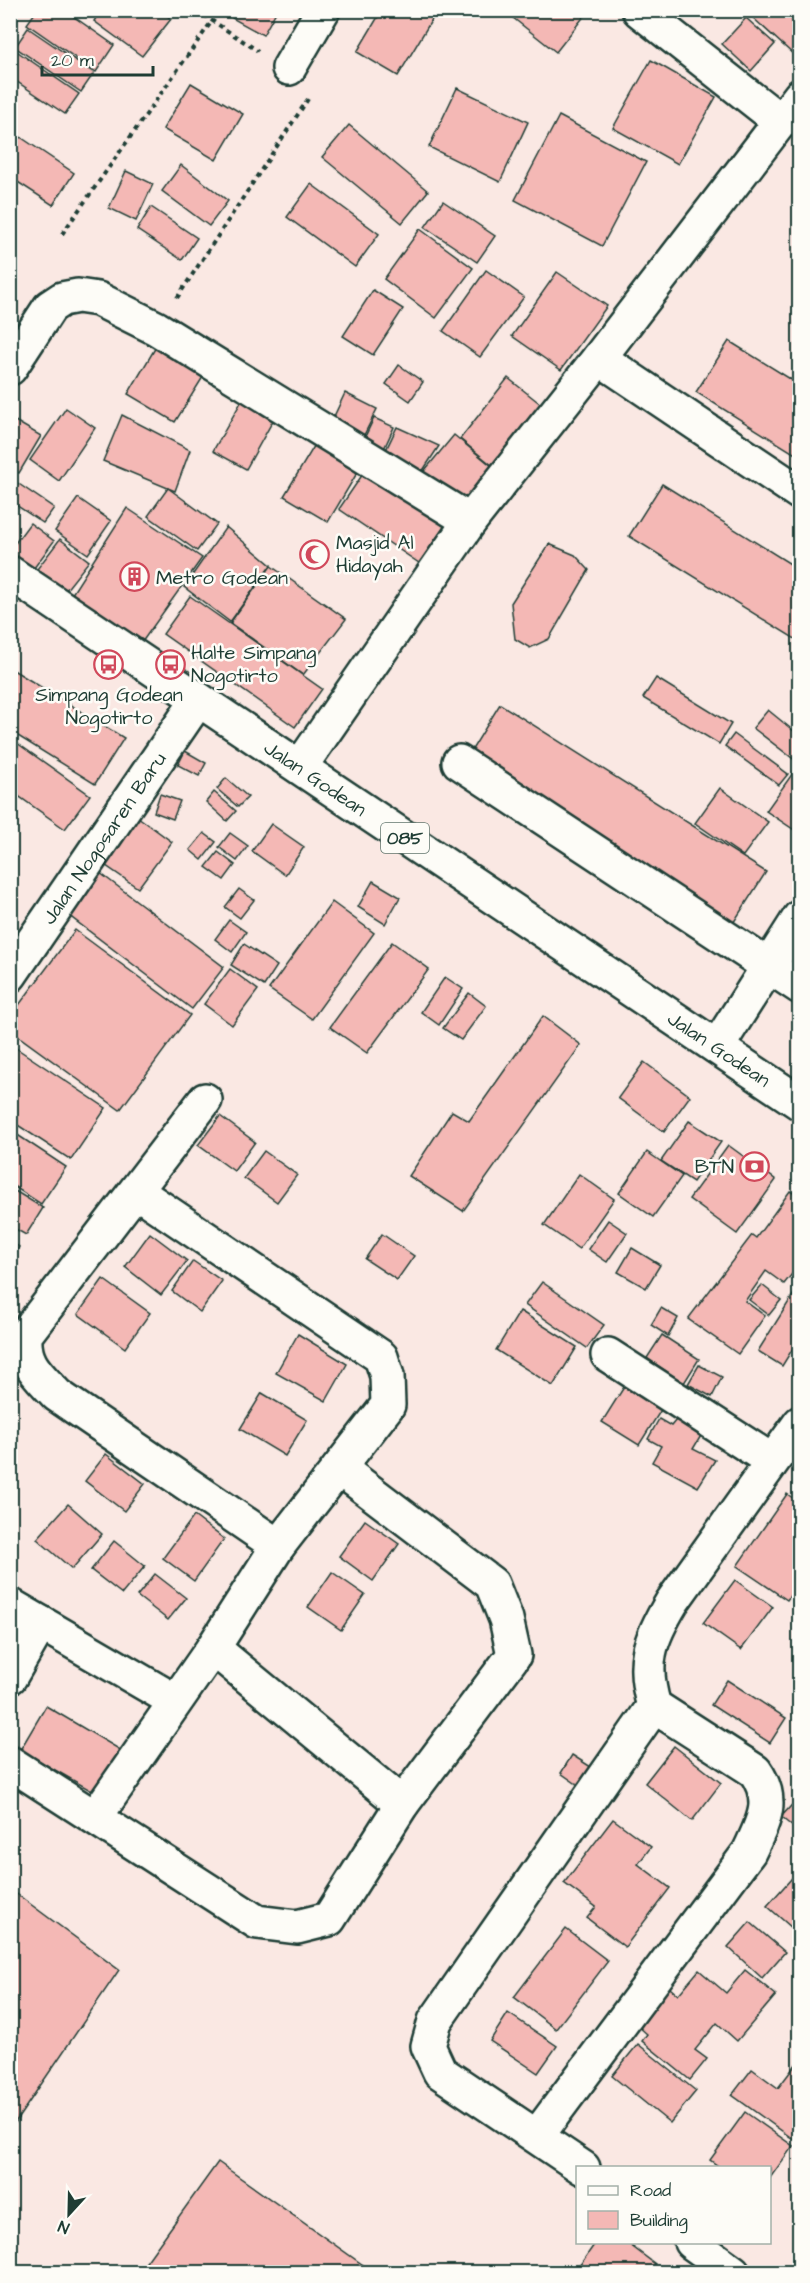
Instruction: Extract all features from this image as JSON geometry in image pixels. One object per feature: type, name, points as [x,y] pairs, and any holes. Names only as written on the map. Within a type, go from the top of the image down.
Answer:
[{"type":"street","points":[[289,68],[322,10]]},
{"type":"street","points":[[300,767],[470,521],[599,358],[790,109],[639,10]]},
{"type":"street","points":[[10,368],[50,307],[62,299],[78,296],[98,299],[156,328],[470,521]]},
{"type":"street","points":[[599,358],[800,493]]},
{"type":"street","name":"Jalan Godean","points":[[10,573],[800,1103]]},
{"type":"street","name":"Jalan Nogosaren Baru","points":[[10,975],[198,700]]},
{"type":"street","points":[[459,762],[800,987]]},
{"type":"street","points":[[717,1047],[800,916]]},
{"type":"street","points":[[205,1100],[137,1192],[25,1335],[24,1353],[57,1395],[278,1546]]},
{"type":"street","points":[[96,1816],[213,1648],[278,1546],[388,1405],[387,1376],[381,1357],[137,1192]]},
{"type":"street","points":[[608,1354],[772,1461]]},
{"type":"street","points":[[537,2136],[749,1852],[763,1823],[767,1800],[765,1785],[755,1771],[654,1706],[646,1680],[646,1660],[658,1624],[800,1423]]},
{"type":"street","points":[[10,1763],[96,1816],[256,1922],[297,1927],[329,1919],[402,1804],[514,1655],[506,1619],[492,1584],[339,1468]]},
{"type":"street","points":[[10,1605],[175,1701]]},
{"type":"street","points":[[10,1677],[41,1623]]},
{"type":"street","points":[[213,1648],[402,1804]]},
{"type":"street","points":[[580,2166],[440,2072],[428,2046],[435,2021],[654,1706]]},
{"type":"street","points":[[694,2244],[733,2272]]},
{"type":"path","points":[[156,328],[310,95],[307,80],[196,10]]},
{"type":"path","points":[[62,234],[212,21]]},
{"type":"building","points":[[37,10],[64,10],[114,45],[96,72],[27,24]]},
{"type":"building","points":[[101,10],[160,10],[171,19],[142,56],[94,21]]},
{"type":"building","points":[[236,10],[277,10],[263,35],[232,18]]},
{"type":"building","points":[[382,10],[437,11],[398,76],[357,52]]},
{"type":"building","points":[[503,10],[589,10],[556,52]]},
{"type":"building","points":[[756,10],[794,10],[800,15],[800,49],[794,55],[751,16]]},
{"type":"building","points":[[746,18],[775,44],[751,71],[722,44]]},
{"type":"building","points":[[28,28],[94,73],[81,92],[15,47]]},
{"type":"building","points":[[15,50],[79,94],[65,114],[10,77],[10,57]]},
{"type":"building","points":[[651,60],[716,97],[678,164],[613,128]]},
{"type":"building","points":[[191,83],[243,114],[216,160],[163,129]]},
{"type":"building","points":[[457,88],[528,122],[500,182],[429,147]]},
{"type":"building","points":[[559,116],[646,162],[602,246],[515,200]]},
{"type":"building","points":[[349,125],[428,191],[402,223],[322,157]]},
{"type":"building","points":[[10,130],[74,173],[53,205],[10,177]]},
{"type":"building","points":[[181,165],[228,201],[209,226],[162,191]]},
{"type":"building","points":[[126,171],[153,184],[136,221],[109,208]]},
{"type":"building","points":[[311,184],[379,234],[355,267],[287,217]]},
{"type":"building","points":[[443,201],[495,236],[477,262],[425,227]]},
{"type":"building","points":[[151,207],[197,238],[182,260],[137,230]]},
{"type":"building","points":[[420,229],[473,268],[436,318],[384,279]]},
{"type":"building","points":[[486,270],[524,297],[480,357],[443,331]]},
{"type":"building","points":[[557,272],[607,306],[561,370],[512,336]]},
{"type":"building","points":[[373,290],[403,309],[373,355],[343,336]]},
{"type":"building","points":[[10,320],[19,328],[10,338]]},
{"type":"building","points":[[160,340],[208,369],[175,422],[128,394]]},
{"type":"building","points":[[729,341],[800,385],[800,457],[696,392]]},
{"type":"building","points":[[399,365],[423,382],[410,401],[386,384]]},
{"type":"building","points":[[508,378],[542,405],[493,466],[460,439]]},
{"type":"building","points":[[345,393],[377,409],[360,443],[329,427]]},
{"type":"building","points":[[244,397],[276,415],[246,469],[213,451]]},
{"type":"building","points":[[66,408],[95,428],[59,481],[30,460]]},
{"type":"building","points":[[122,415],[190,450],[175,491],[103,461]]},
{"type":"building","points":[[10,418],[41,436],[19,473],[10,469]]},
{"type":"building","points":[[374,418],[394,427],[382,453],[362,443]]},
{"type":"building","points":[[397,427],[439,446],[422,472],[384,454]]},
{"type":"building","points":[[322,433],[366,458],[328,522],[284,496]]},
{"type":"building","points":[[454,435],[493,467],[458,508],[420,476]]},
{"type":"building","points":[[369,465],[449,520],[419,563],[339,509]]},
{"type":"building","points":[[10,478],[54,508],[43,523],[10,501]]},
{"type":"building","points":[[662,484],[800,570],[800,642],[629,536]]},
{"type":"building","points":[[168,488],[217,524],[197,551],[148,516]]},
{"type":"building","points":[[78,498],[111,521],[88,554],[55,531]]},
{"type":"building","name":"Metro Godean","points":[[127,508],[202,558],[142,642],[70,597]]},
{"type":"building","points":[[30,523],[54,541],[28,576],[10,563],[10,550]]},
{"type":"building","points":[[226,527],[271,565],[230,622],[184,587]]},
{"type":"building","points":[[60,539],[89,561],[62,595],[34,573]]},
{"type":"building","points":[[549,544],[575,555],[589,570],[549,639],[530,648],[515,639],[511,603]]},
{"type":"building","points":[[271,566],[346,619],[303,675],[230,623]]},
{"type":"building","points":[[190,596],[322,689],[295,727],[163,634]]},
{"type":"building","points":[[10,668],[124,738],[95,784],[10,731]]},
{"type":"building","points":[[656,678],[731,724],[719,744],[643,698]]},
{"type":"building","points":[[500,704],[766,872],[730,928],[465,761]]},
{"type":"building","points":[[768,710],[800,736],[800,757],[796,761],[753,728]]},
{"type":"building","points":[[734,734],[788,774],[779,785],[725,746]]},
{"type":"building","points":[[10,738],[90,795],[65,829],[10,790]]},
{"type":"building","points":[[185,751],[206,763],[199,776],[178,765]]},
{"type":"building","points":[[800,763],[800,826],[796,831],[766,811]]},
{"type":"building","points":[[226,778],[248,797],[238,807],[217,789]]},
{"type":"building","points":[[720,788],[768,822],[743,856],[695,823]]},
{"type":"building","points":[[214,792],[236,811],[227,821],[206,802]]},
{"type":"building","points":[[160,794],[180,801],[173,819],[154,812]]},
{"type":"building","points":[[134,814],[172,842],[138,888],[99,861]]},
{"type":"building","points":[[271,824],[304,847],[285,875],[252,851]]},
{"type":"building","points":[[204,833],[216,842],[202,860],[190,850]]},
{"type":"building","points":[[230,833],[248,846],[237,861],[219,847]]},
{"type":"building","points":[[218,852],[235,865],[224,880],[206,867]]},
{"type":"building","points":[[100,873],[224,967],[192,1009],[68,915]]},
{"type":"building","points":[[373,881],[400,897],[385,924],[358,907]]},
{"type":"building","points":[[239,889],[254,900],[240,918],[225,907]]},
{"type":"building","points":[[332,902],[374,933],[312,1019],[269,989]]},
{"type":"building","points":[[229,920],[246,932],[232,952],[215,939]]},
{"type":"building","points":[[75,930],[190,1015],[120,1110],[10,1030],[10,1017]]},
{"type":"building","points":[[392,942],[429,969],[367,1053],[330,1027]]},
{"type":"building","points":[[244,944],[277,966],[264,986],[231,965]]},
{"type":"building","points":[[800,948],[800,977],[787,968]]},
{"type":"building","points":[[230,969],[258,990],[232,1025],[204,1004]]},
{"type":"building","points":[[445,977],[463,989],[439,1025],[421,1012]]},
{"type":"building","points":[[469,993],[486,1006],[461,1040],[443,1028]]},
{"type":"building","points":[[543,1016],[581,1045],[463,1211],[409,1176],[452,1111],[469,1121]]},
{"type":"building","points":[[10,1044],[106,1108],[71,1160],[10,1120]]},
{"type":"building","points":[[644,1062],[690,1096],[664,1132],[618,1098]]},
{"type":"building","points":[[220,1116],[255,1142],[234,1171],[198,1145]]},
{"type":"building","points":[[689,1121],[721,1142],[693,1182],[661,1161]]},
{"type":"building","points":[[13,1132],[66,1167],[41,1204],[10,1184],[10,1136]]},
{"type":"building","points":[[728,1145],[776,1180],[737,1234],[689,1199]]},
{"type":"building","points":[[264,1151],[297,1175],[277,1202],[244,1178]]},
{"type":"building","points":[[647,1152],[682,1176],[653,1217],[619,1193]]},
{"type":"building","points":[[579,1174],[614,1199],[579,1249],[544,1225]]},
{"type":"building","points":[[10,1188],[43,1208],[26,1235],[10,1226]]},
{"type":"building","points":[[790,1191],[800,1197],[800,1264],[784,1284],[766,1271],[745,1301],[765,1316],[738,1354],[688,1319],[752,1235],[756,1238]]},
{"type":"building","points":[[608,1220],[627,1233],[607,1262],[588,1249]]},
{"type":"building","points":[[150,1233],[187,1261],[161,1295],[125,1267]]},
{"type":"building","points":[[382,1234],[414,1256],[397,1280],[365,1259]]},
{"type":"building","points":[[10,1241],[19,1247],[10,1259]]},
{"type":"building","points":[[632,1248],[660,1265],[646,1288],[618,1272]]},
{"type":"building","points":[[193,1261],[222,1281],[200,1312],[172,1291]]},
{"type":"building","points":[[103,1279],[150,1313],[125,1348],[78,1314]]},
{"type":"building","points":[[542,1282],[604,1325],[587,1348],[525,1305]]},
{"type":"building","points":[[762,1285],[781,1300],[769,1315],[749,1300]]},
{"type":"building","points":[[795,1292],[800,1295],[800,1337],[782,1366],[758,1351]]},
{"type":"building","points":[[661,1308],[678,1318],[668,1336],[651,1325]]},
{"type":"building","points":[[520,1311],[577,1347],[553,1386],[496,1350]]},
{"type":"building","points":[[298,1334],[347,1364],[326,1401],[276,1373]]},
{"type":"building","points":[[662,1335],[699,1359],[684,1383],[647,1358]]},
{"type":"building","points":[[699,1365],[722,1377],[712,1397],[688,1384]]},
{"type":"building","points":[[629,1379],[666,1402],[639,1445],[602,1422]]},
{"type":"building","points":[[262,1393],[307,1420],[285,1456],[240,1429]]},
{"type":"building","points":[[681,1414],[705,1429],[693,1449],[715,1460],[698,1487],[652,1462],[661,1446],[648,1439],[659,1419],[671,1426]]},
{"type":"building","points":[[106,1454],[145,1484],[124,1511],[85,1481]]},
{"type":"building","points":[[787,1494],[800,1503],[800,1582],[787,1600],[737,1566]]},
{"type":"building","points":[[68,1504],[102,1534],[72,1569],[37,1539]]},
{"type":"building","points":[[194,1516],[224,1539],[194,1581],[163,1558]]},
{"type":"building","points":[[365,1520],[399,1544],[373,1581],[339,1556]]},
{"type":"building","points":[[114,1541],[145,1566],[122,1594],[91,1570]]},
{"type":"building","points":[[332,1572],[365,1595],[341,1630],[308,1607]]},
{"type":"building","points":[[155,1574],[186,1598],[168,1620],[137,1596]]},
{"type":"building","points":[[735,1580],[773,1607],[741,1650],[703,1623]]},
{"type":"building","points":[[727,1680],[786,1718],[770,1743],[711,1705]]},
{"type":"building","points":[[46,1706],[124,1752],[99,1795],[20,1750]]},
{"type":"building","points":[[674,1746],[721,1783],[692,1821],[645,1783]]},
{"type":"building","points":[[572,1755],[591,1767],[578,1785],[561,1773]]},
{"type":"building","points":[[800,1796],[800,1833],[781,1817]]},
{"type":"building","points":[[613,1819],[651,1847],[638,1864],[670,1888],[625,1947],[587,1918],[596,1907],[564,1883]]},
{"type":"building","points":[[800,1869],[800,1935],[767,1906]]},
{"type":"building","points":[[10,1889],[119,1970],[10,2130]]},
{"type":"building","points":[[750,1922],[785,1952],[762,1978],[728,1947]]},
{"type":"building","points":[[566,1929],[608,1961],[556,2029],[514,1997]]},
{"type":"building","points":[[699,1970],[726,1993],[745,1970],[776,1995],[737,2041],[717,2023],[695,2050],[707,2059],[690,2080],[642,2041],[647,2034],[630,2019],[662,1981],[678,1995]]},
{"type":"building","points":[[508,2013],[557,2046],[538,2073],[490,2041]]},
{"type":"building","points":[[638,2044],[696,2091],[670,2123],[612,2076]]},
{"type":"building","points":[[800,2059],[800,2144],[732,2095],[752,2069],[778,2088]]},
{"type":"building","points":[[745,2112],[793,2146],[771,2177],[771,2166],[718,2166],[710,2160]]},
{"type":"building","points":[[218,2162],[373,2272],[139,2272]]},
{"type":"building","points":[[595,2244],[629,2244],[655,2264],[649,2272],[575,2272]]},
{"type":"place","name":"Masjid Al Hidayah","points":[[315,554]]},
{"type":"place","name":"Metro Godean","points":[[135,577]]},
{"type":"place","name":"Simpang Godean Nogotirto","points":[[109,664]]},
{"type":"place","name":"Halte Simpang Nogotirto","points":[[170,664]]},
{"type":"place","name":"BTN","points":[[755,1166]]}]
